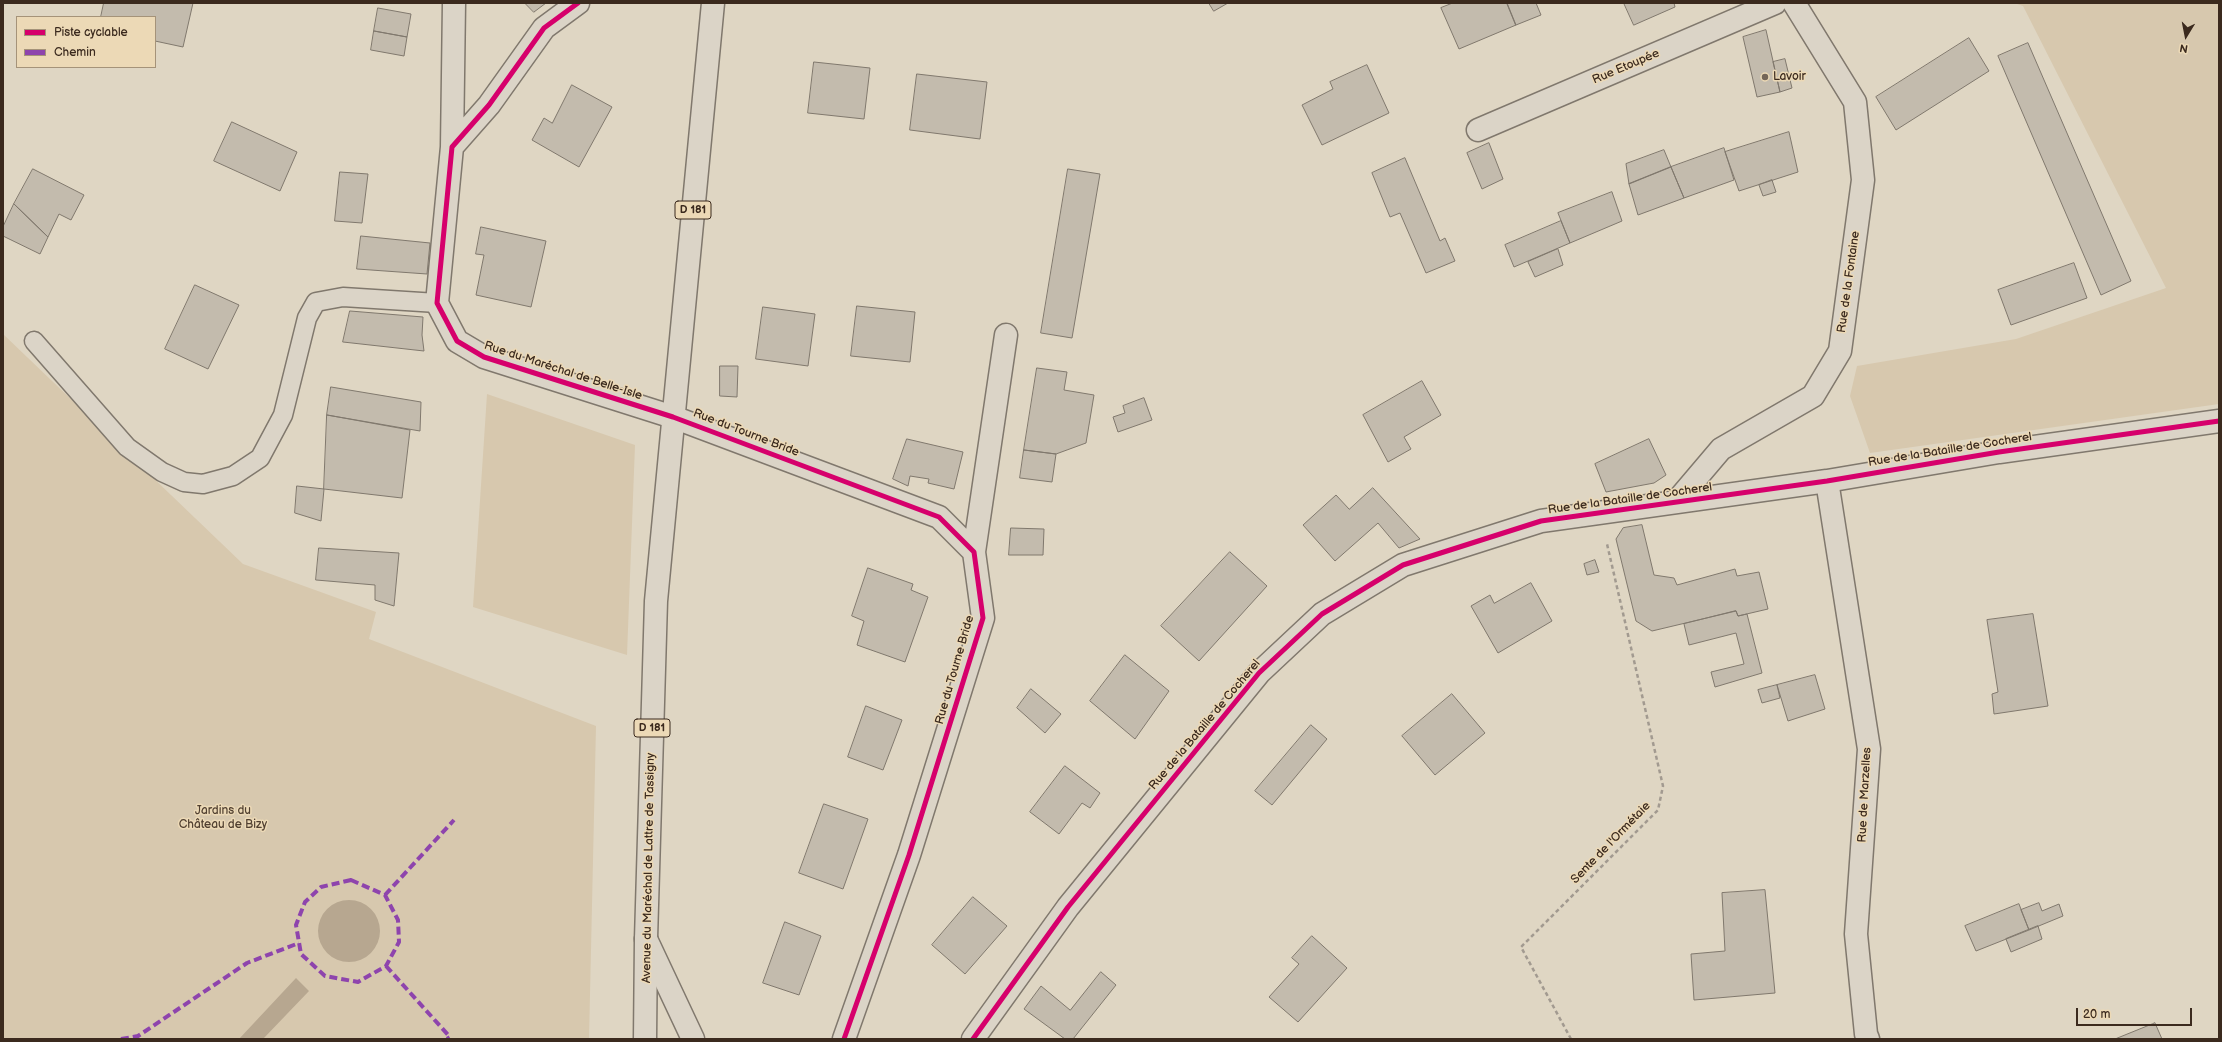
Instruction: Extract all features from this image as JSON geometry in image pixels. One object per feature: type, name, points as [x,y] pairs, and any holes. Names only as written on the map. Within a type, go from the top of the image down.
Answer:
[{"type":"street","points":[[437,303],[452,147],[454,3]]},
{"type":"street","points":[[452,147],[489,105],[544,28],[578,3]]},
{"type":"street","name":"Avenue du Maréchal de Lattre de Tassigny","points":[[645,1039],[646,939],[656,601],[713,3]]},
{"type":"street","name":"Rue Etoupée","points":[[1478,130],[1775,3]]},
{"type":"street","name":"Rue de la Fontaine","points":[[1676,502],[1721,449],[1813,396],[1840,350],[1863,180],[1855,102],[1794,3]]},
{"type":"street","name":"Rue du Maréchal de Belle-Isle","points":[[437,303],[457,341],[484,357],[673,417]]},
{"type":"street","points":[[974,552],[1006,335]]},
{"type":"street","name":"Rue du Tourne Bride","points":[[673,417],[939,517],[974,552],[983,618],[909,855],[844,1039]]},
{"type":"street","name":"Rue de la Bataille de Cocherel","points":[[973,1039],[1068,907],[1259,672],[1322,614],[1404,565],[1540,521],[1827,481],[2006,451],[2219,421]]},
{"type":"street","name":"Rue de Marzelles","points":[[1827,481],[1869,749],[1856,934],[1868,1039]]},
{"type":"street","points":[[646,939],[693,1039]]},
{"type":"lane","points":[[34,341],[127,447],[162,472],[184,482],[203,484],[233,476],[260,458],[284,416],[307,318],[316,302],[343,297],[437,303]]},
{"type":"green space","points":[[2014,3],[2219,3],[2219,404],[1870,453],[1850,396],[1857,366],[2016,339],[2166,288],[2023,6]]},
{"type":"green space","name":"Jardins du Château de Bizy","points":[[3,334],[243,564],[376,612],[369,639],[596,726],[589,1039],[3,1039]]},
{"type":"green space","points":[[487,394],[635,445],[627,655],[473,607]]},
{"type":"shaded area","points":[[343,900],[355,900],[371,909],[378,919],[380,931],[378,943],[371,953],[355,962],[343,962],[332,957],[323,948],[318,937],[318,925],[323,914],[332,905]]},
{"type":"shaded area","points":[[296,978],[309,991],[263,1039],[239,1039]]},
{"type":"building","points":[[104,3],[193,3],[183,47],[156,41],[156,16],[101,16]]},
{"type":"building","points":[[525,3],[546,3],[534,12]]},
{"type":"building","points":[[1209,3],[1228,3],[1214,11]]},
{"type":"building","points":[[1453,3],[1507,3],[1516,25],[1459,49],[1441,8]]},
{"type":"building","points":[[1507,3],[1536,3],[1541,15],[1516,25]]},
{"type":"building","points":[[1624,3],[1674,3],[1675,7],[1634,25]]},
{"type":"building","points":[[378,8],[411,14],[407,37],[374,31]]},
{"type":"building","name":"Lavoir","points":[[1766,30],[1780,92],[1757,97],[1743,37]]},
{"type":"building","points":[[374,31],[407,37],[404,56],[371,50]]},
{"type":"building","points":[[1969,38],[1989,71],[1896,130],[1876,97]]},
{"type":"building","points":[[2028,43],[2131,281],[2101,295],[1998,56]]},
{"type":"building","points":[[1785,59],[1792,88],[1780,92],[1773,62]]},
{"type":"building","points":[[814,62],[870,68],[864,119],[808,113]]},
{"type":"building","points":[[1367,65],[1389,113],[1322,145],[1302,105],[1333,89],[1330,82]]},
{"type":"building","points":[[917,74],[987,82],[980,139],[910,130]]},
{"type":"building","points":[[572,85],[612,107],[579,167],[532,140],[544,118],[552,123]]},
{"type":"building","points":[[232,122],[297,152],[280,191],[214,161]]},
{"type":"building","points":[[1789,132],[1798,172],[1739,191],[1725,152]]},
{"type":"building","points":[[1489,143],[1503,179],[1482,189],[1467,153]]},
{"type":"building","points":[[1724,148],[1734,180],[1684,198],[1671,167]]},
{"type":"building","points":[[1664,150],[1671,167],[1629,184],[1626,164]]},
{"type":"building","points":[[1405,158],[1440,241],[1445,238],[1455,261],[1426,273],[1400,213],[1390,217],[1372,173]]},
{"type":"building","points":[[1671,167],[1684,198],[1638,215],[1629,184]]},
{"type":"building","points":[[33,169],[84,195],[71,220],[59,214],[48,237],[14,204]]},
{"type":"building","points":[[1068,169],[1100,174],[1072,338],[1041,333]]},
{"type":"building","points":[[340,172],[368,174],[362,223],[335,221]]},
{"type":"building","points":[[1772,180],[1776,192],[1763,196],[1759,185]]},
{"type":"building","points":[[1612,192],[1622,221],[1570,243],[1558,213]]},
{"type":"building","points":[[14,204],[48,237],[40,254],[3,236],[3,227]]},
{"type":"building","points":[[1561,221],[1570,243],[1514,267],[1505,245]]},
{"type":"building","points":[[481,227],[546,241],[531,307],[476,295],[484,255],[476,254]]},
{"type":"building","points":[[361,236],[430,243],[427,274],[357,269]]},
{"type":"building","points":[[1558,249],[1563,265],[1535,277],[1528,262]]},
{"type":"building","points":[[2074,263],[2087,298],[2011,325],[1998,290]]},
{"type":"building","points":[[195,285],[239,305],[208,369],[165,349]]},
{"type":"building","points":[[857,306],[915,312],[910,362],[851,356]]},
{"type":"building","points":[[763,307],[815,314],[808,366],[756,359]]},
{"type":"building","points":[[350,311],[423,317],[422,335],[424,351],[343,342]]},
{"type":"building","points":[[720,366],[738,366],[737,397],[720,396]]},
{"type":"building","points":[[1037,368],[1067,372],[1064,390],[1094,395],[1086,443],[1056,454],[1024,450]]},
{"type":"building","points":[[1422,381],[1441,415],[1404,437],[1411,449],[1388,462],[1363,415]]},
{"type":"building","points":[[331,387],[421,402],[420,431],[327,415]]},
{"type":"building","points":[[1144,398],[1152,420],[1118,432],[1113,417],[1125,413],[1123,406]]},
{"type":"building","points":[[327,415],[410,430],[402,498],[324,489]]},
{"type":"building","points":[[907,439],[963,452],[954,489],[928,483],[929,479],[910,476],[908,486],[893,479]]},
{"type":"building","points":[[1649,439],[1666,475],[1654,483],[1606,492],[1595,464]]},
{"type":"building","points":[[1024,450],[1056,454],[1052,482],[1020,478]]},
{"type":"building","points":[[297,486],[324,489],[321,521],[295,513]]},
{"type":"building","points":[[1373,488],[1420,539],[1399,548],[1378,523],[1335,561],[1303,525],[1336,495],[1349,509]]},
{"type":"building","points":[[1642,525],[1654,575],[1674,578],[1677,585],[1735,569],[1737,576],[1759,572],[1768,609],[1738,616],[1736,611],[1652,631],[1636,621],[1616,539],[1623,528]]},
{"type":"building","points":[[1011,528],[1044,529],[1043,555],[1009,555]]},
{"type":"building","points":[[319,548],[399,553],[394,606],[375,600],[375,585],[316,580]]},
{"type":"building","points":[[1230,552],[1267,586],[1199,661],[1161,626]]},
{"type":"building","points":[[1595,560],[1599,572],[1587,575],[1584,564]]},
{"type":"building","points":[[868,568],[913,584],[911,590],[928,597],[905,662],[857,645],[864,621],[852,616]]},
{"type":"building","points":[[1531,583],[1552,621],[1498,653],[1471,606],[1490,595],[1494,603]]},
{"type":"building","points":[[1736,611],[1738,616],[1747,614],[1762,673],[1715,687],[1711,672],[1744,664],[1736,633],[1689,645],[1684,624]]},
{"type":"building","points":[[2033,614],[2048,706],[1994,714],[1992,694],[1998,692],[1987,620]]},
{"type":"building","points":[[1125,655],[1169,691],[1135,739],[1090,701]]},
{"type":"building","points":[[1815,675],[1825,709],[1788,721],[1777,685]]},
{"type":"building","points":[[1777,685],[1780,698],[1762,703],[1758,690]]},
{"type":"building","points":[[1031,689],[1061,714],[1045,733],[1017,708]]},
{"type":"building","points":[[1452,694],[1485,733],[1435,775],[1402,736]]},
{"type":"building","points":[[866,706],[902,720],[883,770],[848,757]]},
{"type":"building","points":[[1311,725],[1327,739],[1272,805],[1255,791]]},
{"type":"building","points":[[1065,766],[1100,793],[1090,808],[1082,803],[1059,834],[1030,812]]},
{"type":"building","points":[[824,804],[868,819],[843,889],[799,873]]},
{"type":"building","points":[[1765,890],[1775,993],[1694,1000],[1691,954],[1725,951],[1722,893]]},
{"type":"building","points":[[973,897],[1007,926],[965,974],[932,945]]},
{"type":"building","points":[[2039,903],[2042,911],[2059,904],[2063,916],[2029,930],[2021,910]]},
{"type":"building","points":[[2019,904],[2029,930],[1976,951],[1965,926]]},
{"type":"building","points":[[785,922],[821,936],[799,995],[763,983]]},
{"type":"building","points":[[2038,926],[2042,939],[2011,952],[2006,939]]},
{"type":"building","points":[[1312,936],[1347,968],[1298,1022],[1269,997],[1299,964],[1292,958]]},
{"type":"building","points":[[1101,972],[1116,985],[1073,1039],[1065,1039],[1024,1009],[1041,986],[1070,1010]]},
{"type":"building","points":[[2155,1023],[2162,1039],[2115,1039],[2152,1024]]},
{"type":"marked path","points":[[385,895],[454,820]]},
{"type":"marked path","points":[[351,880],[385,895],[398,920],[399,942],[386,966],[358,982],[325,976],[301,954],[296,925],[305,902],[321,887],[351,880]]},
{"type":"marked path","points":[[121,1039],[138,1036],[247,963],[299,943]]},
{"type":"marked path","points":[[386,966],[450,1037],[447,1039]]},
{"type":"cycle path","points":[[578,3],[544,28],[489,105],[452,147],[437,303],[457,341],[484,357],[673,417],[939,517],[974,552],[983,618],[909,855],[844,1039]]},
{"type":"cycle path","points":[[973,1039],[1068,907],[1259,673],[1322,614],[1403,565],[1541,521],[1827,481],[1999,452],[2219,421]]},
{"type":"place","name":"Lavoir","points":[[1765,77]]}]
